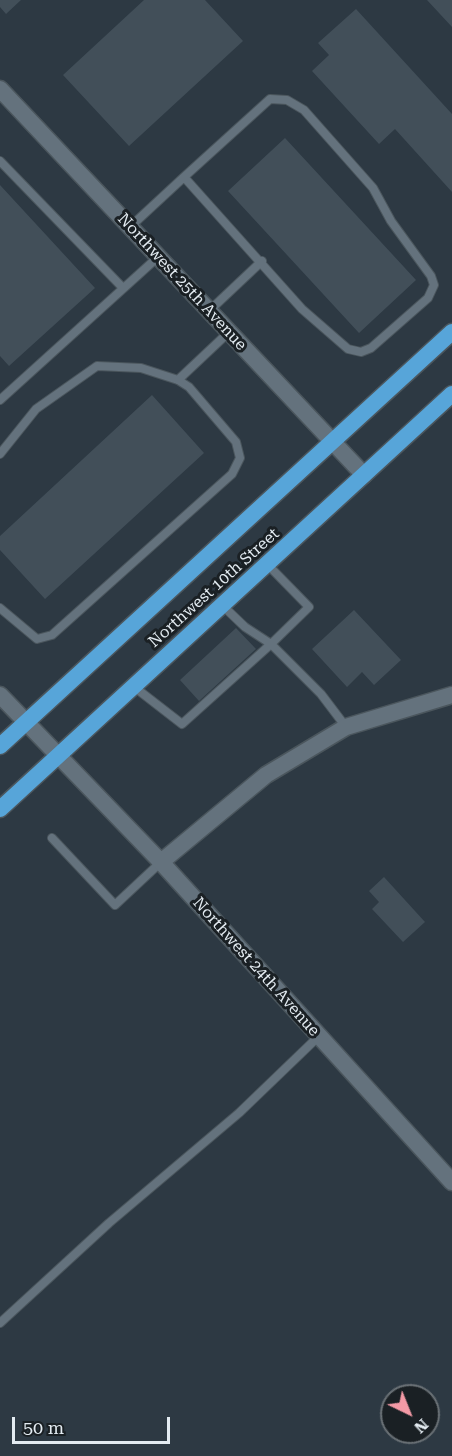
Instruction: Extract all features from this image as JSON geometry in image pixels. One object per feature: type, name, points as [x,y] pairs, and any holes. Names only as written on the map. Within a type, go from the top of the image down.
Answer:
[{"type":"highway","name":"Northwest 10th Street","points":[[0,746],[452,332]]},
{"type":"highway","name":"Northwest 10th Street","points":[[0,808],[452,394]]},
{"type":"street","name":"Northwest 25th Avenue","points":[[0,89],[364,475]]},
{"type":"street","name":"Northwest 24th Avenue","points":[[0,695],[161,862],[452,1182]]},
{"type":"street","points":[[161,862],[266,775],[346,727],[452,695]]},
{"type":"lane","points":[[130,227],[184,177],[270,99],[287,100],[304,110],[373,188],[391,220],[431,276],[434,285],[428,298],[371,348],[362,352],[348,350],[334,340],[302,309],[262,261],[184,177]]},
{"type":"lane","points":[[0,161],[123,288]]},
{"type":"lane","points":[[0,400],[158,257]]},
{"type":"lane","points":[[209,310],[262,261]]},
{"type":"lane","points":[[178,380],[229,332]]},
{"type":"lane","points":[[0,454],[36,409],[97,366],[141,368],[178,380],[189,387],[236,442],[240,458],[232,474],[52,636],[37,639],[0,608]]},
{"type":"lane","points":[[133,686],[182,724],[271,645],[309,607],[267,564]]},
{"type":"lane","points":[[222,605],[245,627],[271,645],[321,694],[346,727]]},
{"type":"lane","points":[[52,838],[115,905],[161,862]]},
{"type":"lane","points":[[0,1323],[109,1223],[239,1113],[319,1036]]},
{"type":"building","points":[[0,0],[21,0],[6,14],[0,7]]},
{"type":"building","points":[[144,0],[205,0],[243,41],[129,146],[63,75]]},
{"type":"building","points":[[427,0],[452,0],[452,27]]},
{"type":"building","points":[[356,9],[452,114],[452,192],[395,129],[379,144],[312,71],[329,55],[318,43]]},
{"type":"building","points":[[285,138],[416,280],[359,333],[228,191]]},
{"type":"building","points":[[0,185],[95,288],[9,366],[0,356]]},
{"type":"building","points":[[152,395],[204,453],[45,599],[0,550],[0,536]]},
{"type":"building","points":[[354,610],[401,660],[374,685],[362,672],[347,687],[312,649]]},
{"type":"building","points":[[236,628],[256,649],[199,701],[180,680]]},
{"type":"building","points":[[384,877],[425,922],[403,942],[372,909],[379,902],[369,891]]}]
